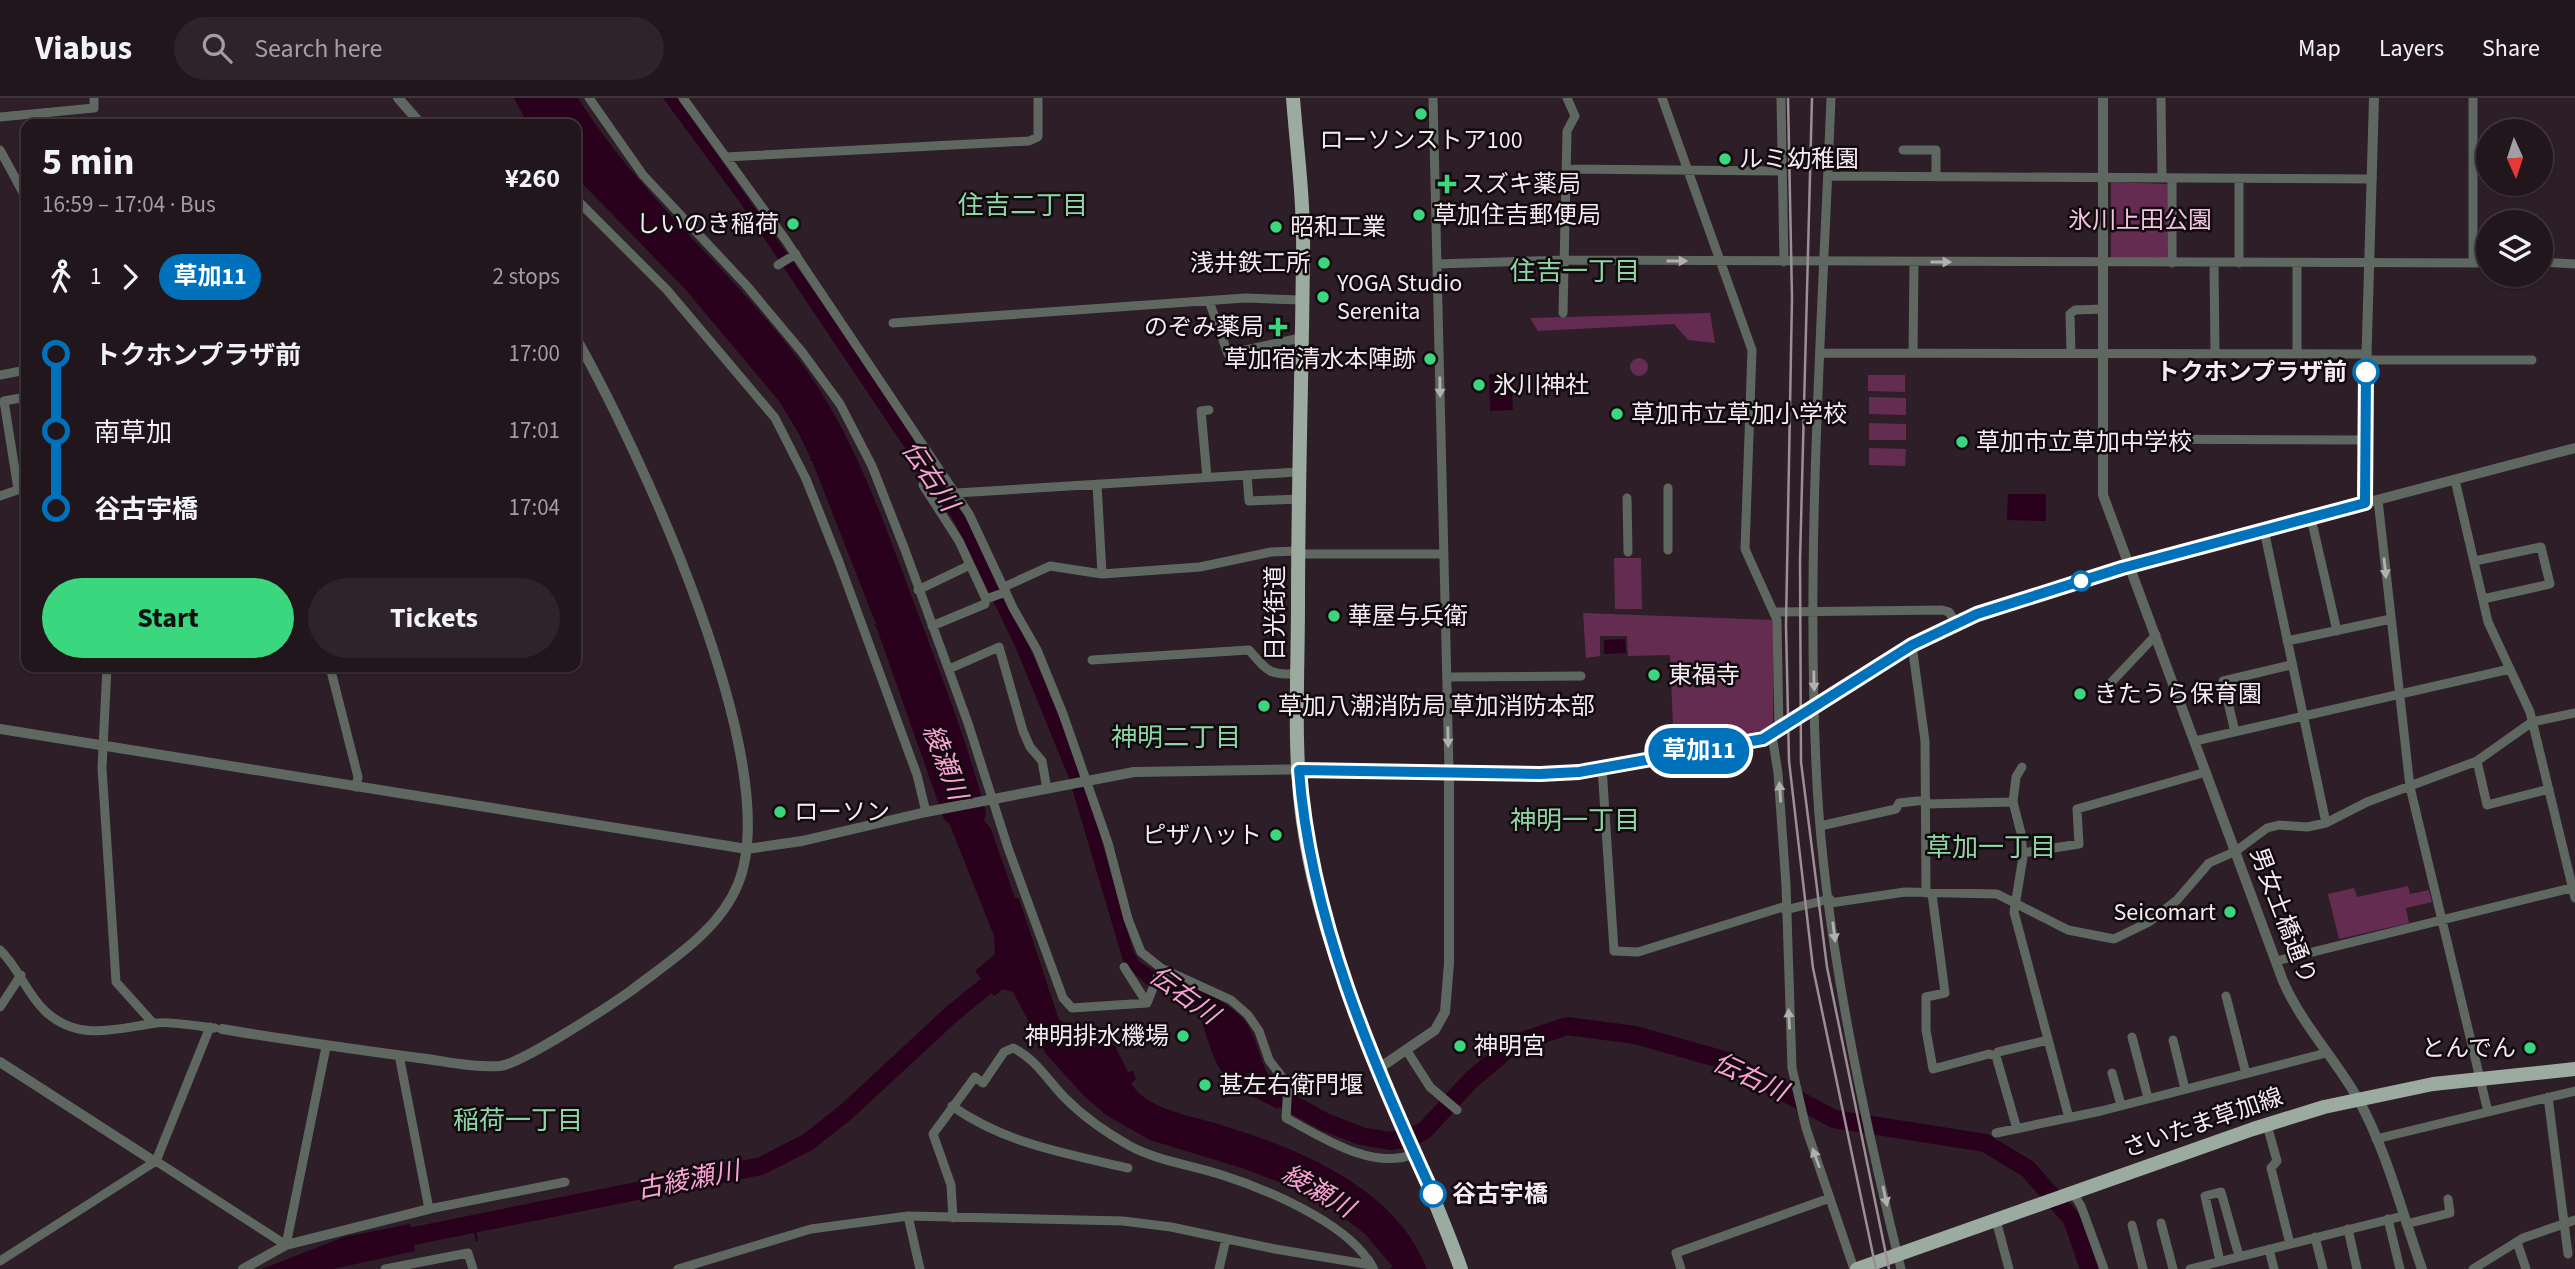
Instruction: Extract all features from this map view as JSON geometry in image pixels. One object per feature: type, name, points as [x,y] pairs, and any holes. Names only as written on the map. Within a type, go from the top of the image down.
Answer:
[{"type":"main road","name":"日光街道","points":[[1293,98],[1301,207],[1297,499],[1299,770],[1303,820],[1315,883],[1378,1069],[1436,1200],[1461,1269]]},
{"type":"main road","name":"さいたま草加線","points":[[1856,1269],[1899,1262],[1996,1220],[2041,1204],[2267,1125],[2358,1099],[2481,1077],[2575,1069]]},
{"type":"street","points":[[0,117],[94,108],[94,98]]},
{"type":"street","points":[[398,98],[417,119]]},
{"type":"street","points":[[589,98],[643,175],[746,285],[802,352],[840,404],[872,466],[949,669],[990,799],[1063,998],[1072,1008],[1147,1003]]},
{"type":"street","points":[[683,98],[796,254],[956,492],[1004,591],[1037,650],[1108,843],[1135,939],[1149,961],[1231,1000],[1248,1015],[1259,1031],[1269,1060],[1288,1085],[1286,1116],[1355,1152],[1394,1159],[1413,1151]]},
{"type":"street","points":[[726,157],[1029,141],[1038,137],[1040,129],[1038,98]]},
{"type":"street","points":[[1378,1069],[1435,1030],[1445,1012],[1449,963],[1448,677],[1433,98]]},
{"type":"street","points":[[1563,313],[1567,131],[1575,116],[1567,98]]},
{"type":"street","points":[[1662,98],[1752,350],[1745,549],[1777,620],[1776,733],[1786,908],[1791,1068],[1802,1116],[1856,1269]]},
{"type":"street","points":[[1781,98],[1784,262]]},
{"type":"street","points":[[1831,98],[1813,612],[1814,708],[1821,826],[1848,1025],[1899,1262]]},
{"type":"street","name":"男女土橋通り","points":[[2103,98],[2103,495],[2290,997],[2358,1099],[2376,1139],[2422,1269]]},
{"type":"street","points":[[2161,98],[2172,263]]},
{"type":"street","points":[[2365,503],[2364,440],[2375,98]]},
{"type":"street","points":[[1437,264],[1564,260],[2297,264],[2473,262],[2473,98]]},
{"type":"street","points":[[0,150],[21,189]]},
{"type":"street","points":[[1903,150],[1936,150],[1936,177]]},
{"type":"street","points":[[1567,169],[1782,171]]},
{"type":"street","points":[[1828,176],[2372,179]]},
{"type":"street","points":[[2239,178],[2239,263]]},
{"type":"street","points":[[581,204],[682,306],[775,418],[806,479],[930,811]]},
{"type":"street","points":[[778,265],[796,254]]},
{"type":"street","points":[[1913,352],[1914,262]]},
{"type":"street","points":[[2214,263],[2215,353]]},
{"type":"street","points":[[2553,263],[2575,264]]},
{"type":"street","points":[[2297,264],[2297,353]]},
{"type":"street","points":[[893,323],[1209,301],[1301,299]]},
{"type":"street","points":[[1209,301],[1228,354],[1300,338]]},
{"type":"street","points":[[2071,353],[2070,314],[2075,310],[2103,309]]},
{"type":"street","points":[[0,950],[21,975],[44,1010],[73,1028],[107,1033],[153,1023],[216,1028],[326,1046],[503,1066],[604,1009],[692,944],[724,909],[739,882],[747,849],[742,757],[699,612],[646,475],[581,348]]},
{"type":"street","points":[[1821,353],[2297,353],[2532,360]]},
{"type":"street","points":[[0,374],[21,371]]},
{"type":"street","points":[[21,398],[4,401],[21,483]]},
{"type":"street","points":[[1207,477],[1201,411],[1209,410]]},
{"type":"street","points":[[2103,439],[2364,440]]},
{"type":"street","points":[[0,729],[747,849],[828,836],[930,811],[1134,772],[1299,770],[1540,774],[1602,768],[1749,742],[1776,733],[1912,645],[1956,623],[2130,565],[2575,448]]},
{"type":"street","points":[[956,492],[1297,472]]},
{"type":"street","points":[[1247,475],[1249,501],[1297,499]]},
{"type":"street","points":[[2276,961],[2574,891],[2532,722],[2510,669],[2494,640],[2455,480]]},
{"type":"street","points":[[1097,484],[1101,574]]},
{"type":"street","points":[[923,485],[987,599]]},
{"type":"street","points":[[0,496],[21,488]]},
{"type":"street","points":[[1668,488],[1668,550]]},
{"type":"street","points":[[1627,498],[1628,552]]},
{"type":"street","points":[[2378,500],[2410,787],[2488,1112]]},
{"type":"street","points":[[2311,518],[2337,631]]},
{"type":"street","points":[[2264,530],[2301,716],[2326,823]]},
{"type":"street","points":[[2474,561],[2541,547],[2550,584],[2483,599]]},
{"type":"street","points":[[932,626],[985,604],[987,599],[1050,566],[1101,574],[1200,567],[1272,552],[1444,554]]},
{"type":"street","points":[[918,590],[970,565]]},
{"type":"street","points":[[1775,612],[1942,610],[1949,612],[1956,623]]},
{"type":"street","points":[[2287,641],[2391,619]]},
{"type":"street","points":[[2104,690],[2156,635]]},
{"type":"street","points":[[1912,645],[1925,741],[1929,894],[1945,993],[1926,996],[1926,1030],[1933,1069],[1989,1054],[1996,1056]]},
{"type":"street","points":[[949,669],[999,647],[1023,731],[1030,747],[1042,761],[1047,789]]},
{"type":"street","points":[[1092,660],[1249,650],[1268,672],[1276,675],[1298,674]]},
{"type":"street","points":[[2235,732],[2223,681],[2291,665]]},
{"type":"street","points":[[2195,741],[2510,669]]},
{"type":"street","points":[[107,672],[102,745],[116,982],[153,1023]]},
{"type":"street","points":[[331,672],[358,777],[356,787]]},
{"type":"street","points":[[1448,677],[1581,676]]},
{"type":"street","points":[[1602,768],[1614,951],[1638,952],[1786,908],[1905,892],[1997,894],[2068,930],[2114,939],[2149,922],[2177,900],[2209,863],[2236,852],[2267,828],[2326,823],[2367,802],[2477,761],[2532,722],[2575,713]]},
{"type":"street","points":[[2477,761],[2487,805],[2549,789]]},
{"type":"street","points":[[2022,767],[2017,777],[2013,802],[2021,833],[2022,853],[2013,904],[2069,1118]]},
{"type":"street","points":[[2022,853],[2078,844],[2077,809],[2206,772]]},
{"type":"street","points":[[1821,826],[1896,809],[1899,803],[2013,802]]},
{"type":"street","points":[[1124,967],[1147,1003]]},
{"type":"street","points":[[1147,1003],[1161,968]]},
{"type":"street","points":[[0,1007],[21,975]]},
{"type":"street","points":[[2227,996],[2246,1074]]},
{"type":"street","points":[[0,1261],[155,1161],[216,1028]]},
{"type":"street","points":[[2133,1037],[2148,1098]]},
{"type":"street","points":[[1996,1056],[1998,1052],[2048,1040]]},
{"type":"street","points":[[2173,1040],[2185,1089]]},
{"type":"street","points":[[286,1245],[326,1046]]},
{"type":"street","points":[[953,1218],[951,1185],[933,1134],[975,1077],[983,1083],[1004,1052],[1013,1048],[1027,1054],[1066,1100],[1111,1134],[1141,1152],[1224,1175],[1284,1200],[1343,1236],[1370,1265]]},
{"type":"street","points":[[1407,1051],[1430,1087],[1457,1110]]},
{"type":"street","points":[[1996,1133],[2069,1118],[2326,1052]]},
{"type":"street","points":[[399,1055],[429,1209]]},
{"type":"street","points":[[1996,1056],[2017,1129]]},
{"type":"street","points":[[0,1062],[286,1245]]},
{"type":"street","points":[[2112,1073],[2121,1105]]},
{"type":"street","points":[[2376,1139],[2575,1091]]},
{"type":"street","points":[[2548,1097],[2568,1254]]},
{"type":"street","points":[[952,1107],[977,1123],[1016,1140],[1128,1168]]},
{"type":"street","points":[[2267,1125],[2277,1161],[2272,1168],[2290,1244]]},
{"type":"street","points":[[243,1269],[286,1245],[429,1209],[565,1182]]},
{"type":"street","points":[[2217,1264],[2205,1196],[2221,1192],[2239,1256]]},
{"type":"street","points":[[2073,1194],[2081,1206],[2104,1269]]},
{"type":"street","points":[[1681,1269],[1676,1253],[1830,1198]]},
{"type":"street","points":[[2190,1269],[2388,1219],[2405,1220],[2450,1213],[2448,1199]]},
{"type":"street","points":[[678,1269],[811,1228],[908,1216],[1123,1221],[1171,1227],[1370,1265]]},
{"type":"street","points":[[908,1216],[920,1269]]},
{"type":"street","points":[[2388,1219],[2400,1269]]},
{"type":"street","points":[[1996,1220],[2009,1269]]},
{"type":"street","points":[[2473,1269],[2517,1241],[2575,1220]]},
{"type":"street","points":[[2161,1223],[2173,1269]]},
{"type":"street","points":[[2132,1225],[2143,1269]]},
{"type":"street","points":[[2348,1229],[2357,1269]]},
{"type":"street","points":[[2315,1237],[2323,1269]]},
{"type":"street","points":[[1219,1269],[1226,1239]]},
{"type":"street","points":[[2517,1241],[2526,1269]]},
{"type":"street","points":[[2269,1249],[2274,1269]]},
{"type":"street","points":[[385,1269],[468,1253],[473,1269]]},
{"type":"green space","name":"氷川上田公園","points":[[2111,182],[2168,184],[2167,258],[2111,258]]},
{"type":"green space","points":[[1710,313],[1715,343],[1688,340],[1674,324],[1538,331],[1530,318]]},
{"type":"green space","points":[[1639,358],[1645,361],[1648,367],[1645,373],[1639,376],[1633,373],[1630,367],[1633,361]]},
{"type":"green space","points":[[1868,375],[1905,375],[1905,392],[1868,391]]},
{"type":"green space","points":[[1869,397],[1906,398],[1906,415],[1869,414]]},
{"type":"green space","points":[[1869,423],[1906,424],[1906,440],[1869,440]]},
{"type":"green space","points":[[1869,448],[1906,449],[1905,466],[1869,465]]},
{"type":"green space","points":[[1614,558],[1641,558],[1642,609],[1615,609]]},
{"type":"green space","points":[[1583,613],[1774,620],[1773,725],[1756,733],[1674,748],[1670,655],[1628,656],[1627,636],[1600,636],[1600,656],[1586,658]]},
{"type":"green space","points":[[2408,886],[2410,894],[2429,890],[2432,902],[2406,908],[2409,923],[2339,939],[2328,894],[2354,888],[2357,897]]},
{"type":"water","name":"綾瀬川","points":[[514,98],[578,98],[602,133],[655,198],[741,291],[796,356],[834,413],[877,506],[934,655],[970,760],[986,813],[984,820],[991,829],[1015,898],[1019,899],[1059,1020],[1075,1030],[1115,1046],[1128,1072],[1133,1071],[1136,1079],[1131,1083],[1148,1100],[1172,1111],[1282,1146],[1341,1175],[1392,1215],[1412,1240],[1427,1269],[1390,1269],[1393,1267],[1365,1234],[1325,1203],[1245,1169],[1150,1140],[1106,1115],[1084,1096],[1046,1054],[1013,992],[1003,989],[994,996],[975,971],[995,954],[994,936],[950,825],[944,819],[876,626],[873,625],[876,624],[799,434],[779,401],[685,289],[581,182],[581,119],[525,119]]},
{"type":"water","points":[[663,98],[677,98],[854,348],[967,520],[1033,655],[1060,719],[1098,828],[1133,951],[1140,962],[1151,969],[1213,997],[1243,1019],[1254,1037],[1268,1075],[1283,1089],[1278,1109],[1235,1085],[1219,1068],[1202,1021],[1210,1018],[1210,1012],[1146,984],[1124,964],[1069,778],[1015,646],[954,521],[741,204]]},
{"type":"water","points":[[1511,373],[1513,410],[1490,411],[1489,374]]},
{"type":"water","points":[[2008,494],[2046,494],[2046,521],[2007,520]]},
{"type":"water","points":[[1625,639],[1626,653],[1604,654],[1604,640]]},
{"type":"water","points":[[410,1224],[415,1251],[333,1269],[262,1269],[344,1237]]},
{"type":"waterway","name":"古綾瀬川","points":[[389,1241],[761,1166],[808,1142],[846,1112],[954,1012],[1005,971]]},
{"type":"waterway","name":"伝右川","points":[[1261,1084],[1265,1089],[1325,1122],[1361,1136],[1390,1141],[1410,1138],[1425,1130],[1471,1080],[1514,1044],[1567,1026],[1635,1035],[1724,1060],[1834,1119],[1985,1143],[2028,1169],[2072,1219],[2089,1269]]},
{"type":"waterway","points":[[473,1224],[477,1240]]},
{"type":"railway","points":[[1788,98],[1792,298],[1786,625],[1789,761],[1813,968],[1876,1269]]},
{"type":"railway","points":[[1812,98],[1800,561],[1801,762],[1827,967],[1889,1269]]},
{"type":"bus line","name":"草加11","points":[[1433,1194],[1383,1081],[1328,927],[1309,854],[1299,770],[1540,774],[1579,772],[1763,739],[1912,645],[1977,614],[2122,568],[2365,503],[2363,486],[2366,372]]},
{"type":"place","name":"ローソンストア100","points":[[1421,114]]},
{"type":"place","name":"ルミ幼稚園","points":[[1725,159]]},
{"type":"place","name":"スズキ薬局","points":[[1447,184]]},
{"type":"place","name":"草加住吉郵便局","points":[[1419,215]]},
{"type":"place","name":"しいのき稲荷","points":[[793,224]]},
{"type":"place","name":"昭和工業","points":[[1276,227]]},
{"type":"place","name":"浅井鉄工所","points":[[1324,263]]},
{"type":"place","name":"YOGA Studio Serenita","points":[[1323,297]]},
{"type":"place","name":"のぞみ薬局","points":[[1278,327]]},
{"type":"place","name":"草加宿清水本陣跡","points":[[1430,359]]},
{"type":"place","name":"トクホンプラザ前","points":[[2366,372]]},
{"type":"place","name":"氷川神社","points":[[1479,385]]},
{"type":"place","name":"草加市立草加小学校","points":[[1617,414]]},
{"type":"place","name":"草加市立草加中学校","points":[[1962,442]]},
{"type":"place","name":"華屋与兵衛","points":[[1334,616]]},
{"type":"place","name":"東福寺","points":[[1654,675]]},
{"type":"place","name":"きたうら保育園","points":[[2080,694]]},
{"type":"place","name":"草加八潮消防局 草加消防本部","points":[[1264,706]]},
{"type":"place","name":"ローソン","points":[[780,812]]},
{"type":"place","name":"ピザハット","points":[[1276,835]]},
{"type":"place","name":"Seicomart","points":[[2230,912]]},
{"type":"place","name":"神明排水機場","points":[[1183,1036]]},
{"type":"place","name":"神明宮","points":[[1460,1046]]},
{"type":"place","name":"とんでん","points":[[2530,1048]]},
{"type":"place","name":"甚左右衛門堰","points":[[1205,1085]]},
{"type":"place","name":"谷古宇橋","points":[[1433,1194]]},
{"type":"district","name":"住吉二丁目","points":[[1023,205]]},
{"type":"district","name":"住吉一丁目","points":[[1575,271]]},
{"type":"district","name":"神明二丁目","points":[[1176,737]]},
{"type":"district","name":"神明一丁目","points":[[1575,820]]},
{"type":"district","name":"草加一丁目","points":[[1991,847]]},
{"type":"district","name":"稲荷一丁目","points":[[518,1120]]}]
